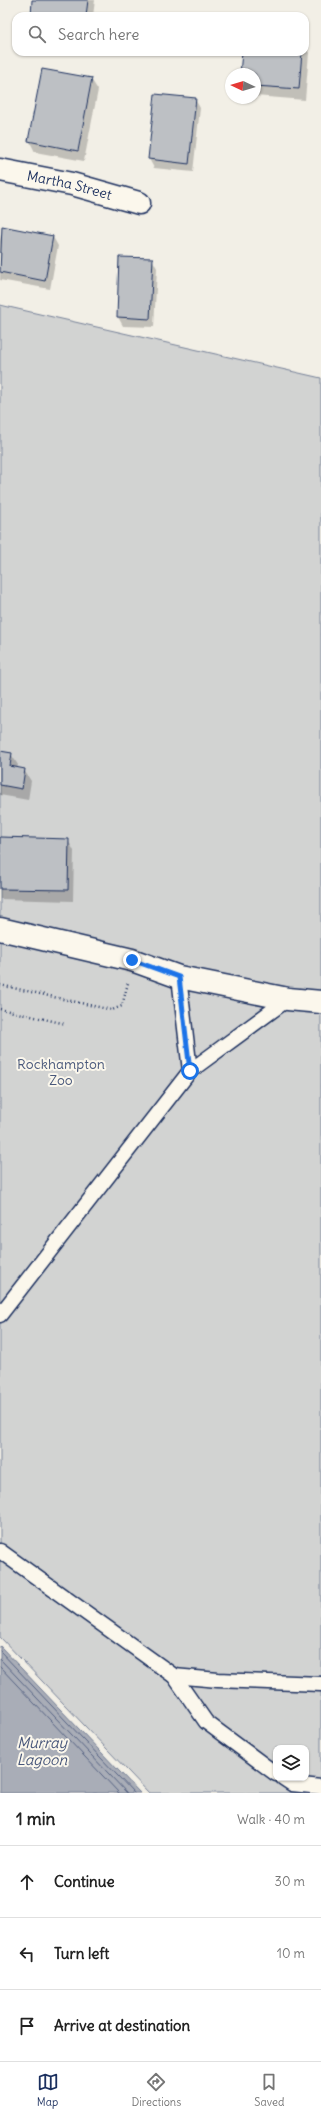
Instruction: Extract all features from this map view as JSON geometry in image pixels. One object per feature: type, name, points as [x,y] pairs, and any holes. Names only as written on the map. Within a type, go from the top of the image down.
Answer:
[{"type":"street","name":"Martha Street","points":[[0,170],[72,184],[139,203]]},
{"type":"street","points":[[0,929],[132,960],[179,977],[288,999],[321,1002]]},
{"type":"lane","points":[[179,977],[190,1071]]},
{"type":"lane","points":[[0,1315],[190,1071],[288,999]]},
{"type":"lane","points":[[0,1551],[174,1676],[206,1722],[273,1772]]},
{"type":"lane","points":[[174,1676],[218,1680],[321,1684]]},
{"type":"lane","points":[[288,1781],[292,1784],[321,1787]]},
{"type":"path","points":[[0,985],[112,1010],[122,1006],[129,979]]},
{"type":"path","points":[[0,1009],[66,1024]]},
{"type":"green space","name":"Rockhampton Zoo","points":[[0,305],[321,378],[321,1793],[149,1793],[0,1637]]},
{"type":"water","name":"Murray Lagoon","points":[[0,1646],[140,1793],[0,1793]]},
{"type":"building","points":[[32,0],[88,0],[86,12],[31,12]]},
{"type":"building","points":[[242,56],[302,56],[299,89],[261,86],[261,68],[241,68]]},
{"type":"building","points":[[42,69],[92,78],[78,151],[28,141]]},
{"type":"building","points":[[155,94],[196,98],[189,164],[148,159]]},
{"type":"building","points":[[2,226],[53,236],[45,281],[0,272]]},
{"type":"building","points":[[119,257],[153,258],[150,319],[117,317]]},
{"type":"building","points":[[0,751],[12,753],[10,766],[25,769],[22,789],[0,785]]},
{"type":"building","points":[[0,837],[69,839],[68,890],[0,889]]},
{"type":"route","points":[[132,960],[179,977],[190,1071]]}]
